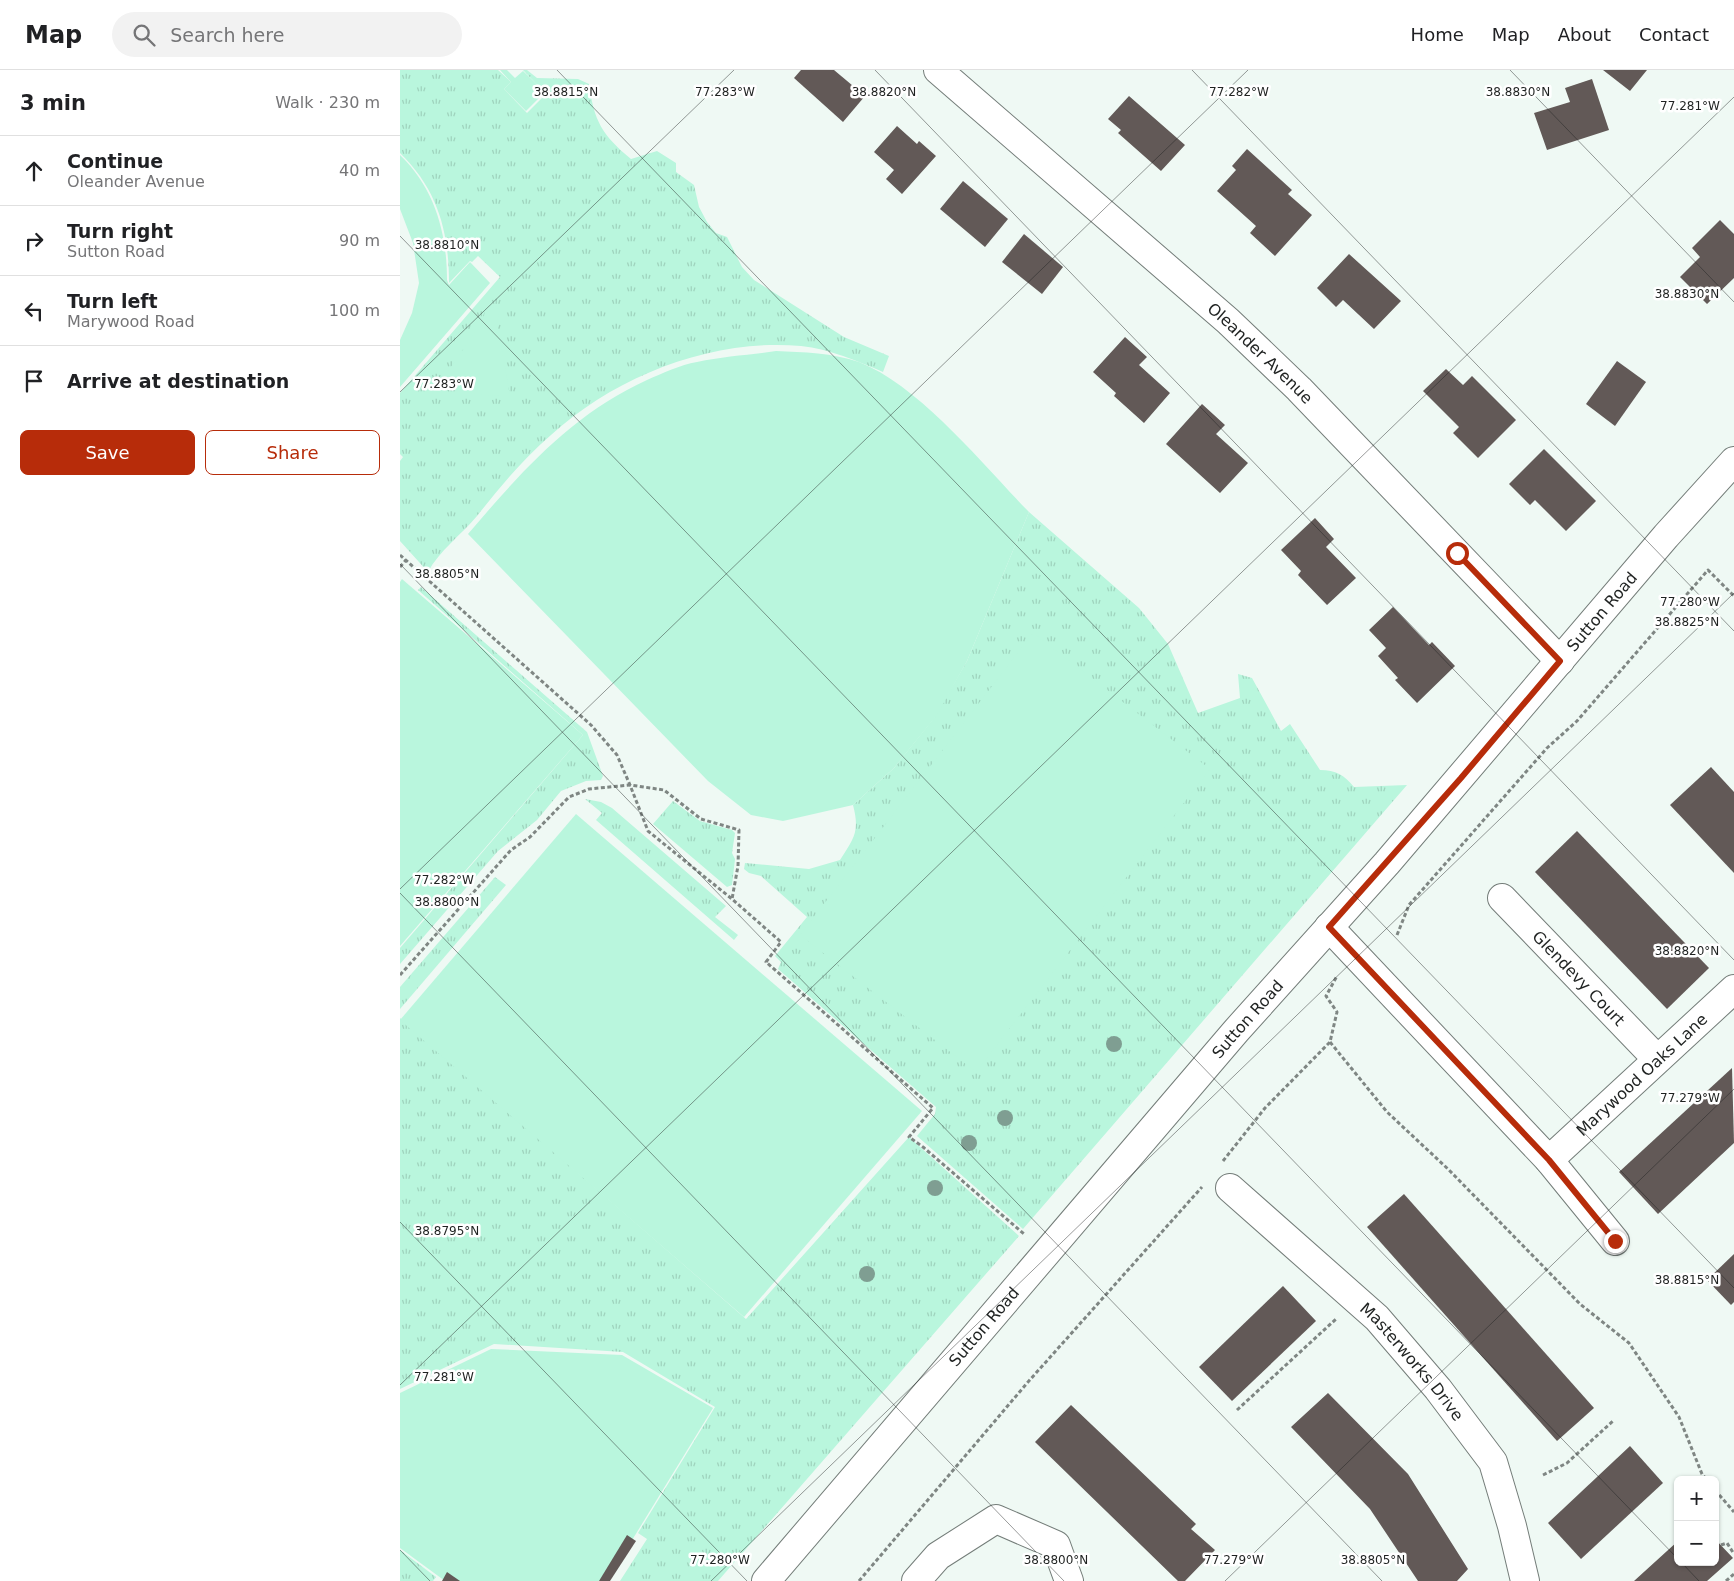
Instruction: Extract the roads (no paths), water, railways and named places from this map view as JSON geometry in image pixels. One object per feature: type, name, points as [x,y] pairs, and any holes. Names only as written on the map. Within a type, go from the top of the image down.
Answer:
[{"type":"street","name":"Oleander Avenue","points":[[938,70],[1228,321],[1300,389],[1560,661]]},
{"type":"street","name":"Sutton Road","points":[[766,1581],[981,1327],[1176,1103],[1236,1031],[1461,778],[1734,461]]},
{"type":"street","name":"Glendevy Court","points":[[1502,898],[1657,1059]]},
{"type":"street","points":[[1329,927],[1549,1160],[1615,1241]]},
{"type":"street","name":"Marywood Oaks Lane","points":[[1549,1160],[1734,989]]},
{"type":"street","name":"Masterworks Drive","points":[[1218,1179],[1377,1318],[1438,1389],[1492,1462],[1512,1526],[1525,1581]]},
{"type":"street","points":[[916,1581],[938,1556],[996,1519],[1056,1544],[1070,1581]]}]
